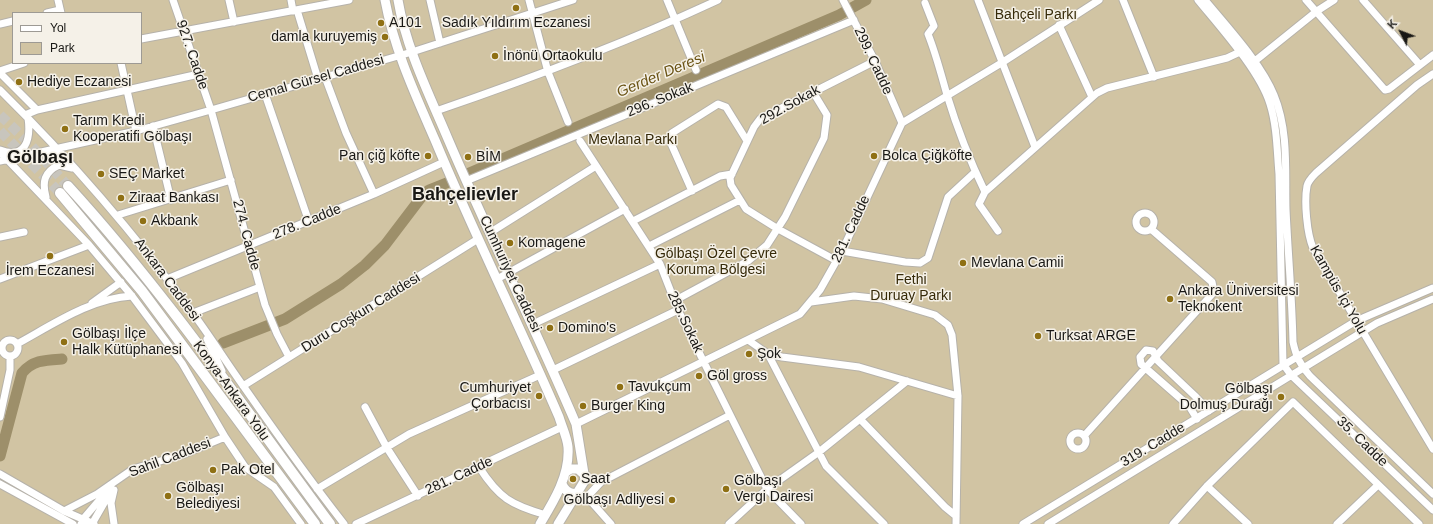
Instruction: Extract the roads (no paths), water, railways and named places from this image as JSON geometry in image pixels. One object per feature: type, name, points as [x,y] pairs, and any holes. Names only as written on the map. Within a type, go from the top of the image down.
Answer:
[{"type":"highway","name":"Konya-Ankara Yolu","points":[[68,186],[114,237],[232,391],[330,524]]},
{"type":"highway","points":[[60,193],[142,291],[315,524]]},
{"type":"main road","name":"Cumhuriyet Caddesi","points":[[385,0],[400,55],[444,162],[540,375],[562,427],[568,447],[566,472],[562,484],[540,524]]},
{"type":"main road","name":"Cumhuriyet Caddesi","points":[[398,0],[400,15],[412,52],[436,110],[466,181],[510,273],[576,424],[585,480]]},
{"type":"main road","points":[[558,524],[585,480],[578,469],[571,469],[566,472]]},
{"type":"main road","points":[[562,484],[566,491],[578,493]]},
{"type":"street","points":[[58,0],[60,12]]},
{"type":"street","name":"927. Cadde","points":[[173,0],[211,110]]},
{"type":"street","points":[[229,0],[234,22]]},
{"type":"street","points":[[291,0],[321,78],[374,194]]},
{"type":"street","points":[[142,39],[349,0]]},
{"type":"street","points":[[430,0],[440,43]]},
{"type":"street","points":[[529,0],[531,15],[548,72],[568,122]]},
{"type":"street","name":"Cemal Gürsel Caddesi","points":[[4,160],[136,131],[211,110],[412,52],[531,15],[573,0]]},
{"type":"street","points":[[667,0],[696,70]]},
{"type":"street","points":[[436,110],[548,72],[674,20],[718,0]]},
{"type":"street","points":[[978,0],[1035,146]]},
{"type":"street","points":[[902,123],[1003,62],[1099,0]]},
{"type":"street","points":[[1123,0],[1154,77]]},
{"type":"street","points":[[1198,0],[1242,50]]},
{"type":"street","points":[[1205,0],[1251,64],[1270,102],[1277,144],[1283,364]]},
{"type":"street","points":[[1306,0],[1384,90],[1389,89],[1433,55]]},
{"type":"street","points":[[1251,64],[1317,11],[1334,0]]},
{"type":"street","points":[[1362,0],[1420,65]]},
{"type":"street","name":"299. Cadde","points":[[844,1],[875,61],[902,123]]},
{"type":"street","points":[[925,3],[934,26],[928,34],[936,56],[947,96],[975,172],[985,192]]},
{"type":"street","name":"296. Sokak","points":[[466,181],[852,16]]},
{"type":"street","points":[[0,24],[12,21]]},
{"type":"street","points":[[1059,25],[1092,97]]},
{"type":"street","points":[[998,231],[979,204],[985,192],[1035,146],[1092,97],[1107,88],[1226,58],[1242,50]]},
{"type":"street","name":"292.Sokak","points":[[732,174],[754,126],[760,119],[875,61]]},
{"type":"street","points":[[21,64],[0,72],[37,110]]},
{"type":"street","points":[[121,64],[136,131]]},
{"type":"street","name":"35. Cadde","points":[[1251,64],[1274,94],[1283,126],[1293,342],[1296,356],[1302,368],[1433,494]]},
{"type":"street","points":[[0,151],[12,153],[23,148],[30,132],[27,116],[37,110],[199,74]]},
{"type":"street","name":"Kampüs İçi Yolu","points":[[1433,74],[1417,85],[1316,173],[1307,186],[1308,232],[1310,240],[1363,333],[1433,449]]},
{"type":"street","name":"Ankara Caddesi","points":[[0,90],[27,116],[118,215],[195,316],[243,386],[344,524]]},
{"type":"street","points":[[674,301],[748,261],[767,246],[785,217],[824,138],[827,115],[812,92]]},
{"type":"street","points":[[265,94],[309,222]]},
{"type":"street","points":[[692,191],[669,139],[672,133],[718,104],[721,104],[726,107],[747,141]]},
{"type":"street","name":"274. Cadde","points":[[211,110],[260,287],[273,324],[289,357]]},
{"type":"street","name":"281. Cadde","points":[[576,424],[800,314],[811,302],[837,261],[902,123]]},
{"type":"street","points":[[152,126],[171,200]]},
{"type":"street","name":"285.Sokak","points":[[580,141],[660,264],[678,310],[767,489],[802,524]]},
{"type":"street","points":[[0,151],[4,160],[46,199],[121,282],[182,363],[225,437],[245,466],[274,487],[301,524]]},
{"type":"street","name":"278. Cadde","points":[[167,279],[309,222],[444,162]]},
{"type":"street","points":[[46,199],[42,186],[43,180],[51,169],[63,164],[77,171]]},
{"type":"street","points":[[491,232],[596,166]]},
{"type":"street","points":[[842,251],[905,262],[920,262],[928,258],[948,197],[975,172]]},
{"type":"street","points":[[633,221],[720,176],[732,174],[730,178],[731,185],[746,209],[778,229],[837,261]]},
{"type":"street","points":[[118,215],[171,200],[231,180]]},
{"type":"street","points":[[649,246],[740,200]]},
{"type":"street","points":[[497,279],[625,209]]},
{"type":"street","points":[[1084,436],[1214,292],[1212,282],[1151,229]]},
{"type":"street","points":[[0,237],[24,232]]},
{"type":"street","name":"Duru Coşkun Caddesi","points":[[243,386],[478,239]]},
{"type":"street","points":[[0,279],[89,245]]},
{"type":"street","points":[[533,324],[660,264]]},
{"type":"street","points":[[16,344],[80,311],[108,293],[121,282]]},
{"type":"street","points":[[232,391],[195,316],[260,287]]},
{"type":"street","name":"319. Cadde","points":[[1022,524],[1208,412],[1296,356],[1356,321],[1433,288]]},
{"type":"street","points":[[80,311],[118,298],[132,296]]},
{"type":"street","points":[[811,302],[854,296],[882,299],[933,315],[948,325],[952,335],[958,396],[956,524]]},
{"type":"street","name":"319. Cadde","points":[[1048,524],[1302,368],[1389,317],[1433,299]]},
{"type":"street","points":[[553,370],[678,310]]},
{"type":"street","points":[[748,340],[768,354],[782,358],[859,367],[958,396]]},
{"type":"street","points":[[7,341],[12,341],[16,344],[18,351],[14,355],[10,356],[1,348],[7,341]]},
{"type":"street","points":[[1196,419],[1189,406],[1139,362],[1143,352],[1150,349],[1155,354],[1155,358],[1195,396],[1208,412]]},
{"type":"street","points":[[768,354],[826,466],[884,524]]},
{"type":"street","points":[[0,417],[10,370],[10,356]]},
{"type":"street","name":"35. Cadde","points":[[1283,364],[1291,375],[1433,510]]},
{"type":"street","points":[[317,489],[409,434],[540,375]]},
{"type":"street","points":[[729,524],[767,489],[819,452],[907,381]]},
{"type":"street","points":[[1172,524],[1292,402],[1419,524]]},
{"type":"street","points":[[365,407],[387,448],[418,496]]},
{"type":"street","points":[[611,524],[587,497],[601,482],[730,415]]},
{"type":"street","points":[[860,419],[945,507],[956,516]]},
{"type":"street","name":"281. Cadde","points":[[356,524],[562,427]]},
{"type":"street","name":"Sahil Caddesi","points":[[64,511],[88,499],[134,469],[184,454],[225,437]]},
{"type":"street","points":[[479,467],[495,490],[509,502],[546,515]]},
{"type":"street","points":[[0,474],[80,521],[93,524],[116,480]]},
{"type":"street","points":[[80,521],[116,480]]},
{"type":"street","name":"Sahil Caddesi","points":[[114,524],[111,503],[116,480]]},
{"type":"street","points":[[585,480],[594,490]]},
{"type":"street","points":[[0,484],[73,524]]},
{"type":"street","points":[[1337,524],[1378,485]]},
{"type":"street","points":[[1208,486],[1248,524]]},
{"type":"waterway","name":"Gerder Deresi","points":[[467,174],[839,15],[866,0]]},
{"type":"waterway","name":"Gerder Deresi","points":[[223,343],[285,319],[341,284],[365,265],[385,245],[423,195],[429,190],[449,182]]},
{"type":"waterway","name":"Gerder Deresi","points":[[0,456],[22,373],[30,365],[35,363],[45,360],[62,359]]},
{"type":"tunnel","points":[[0,115],[27,141],[68,186]]},
{"type":"tunnel","points":[[0,131],[60,193]]},
{"type":"place","name":"Sadık Yıldırım Eczanesi","points":[[516,8]]},
{"type":"place","name":"A101","points":[[381,23]]},
{"type":"place","name":"damla kuruyemiş","points":[[385,37]]},
{"type":"place","name":"İnönü Ortaokulu","points":[[495,56]]},
{"type":"place","name":"Hediye Eczanesi","points":[[19,82]]},
{"type":"place","name":"Tarım Kredi Kooperatifi Gölbaşı","points":[[65,129]]},
{"type":"place","name":"Pan çiğ köfte","points":[[428,156]]},
{"type":"place","name":"Bolca Çiğköfte","points":[[874,156]]},
{"type":"place","name":"BİM","points":[[468,157]]},
{"type":"place","name":"SEÇ Market","points":[[101,174]]},
{"type":"place","name":"Ziraat Bankası","points":[[121,198]]},
{"type":"place","name":"Akbank","points":[[143,221]]},
{"type":"place","name":"Komagene","points":[[510,243]]},
{"type":"place","name":"İrem Eczanesi","points":[[50,256]]},
{"type":"place","name":"Mevlana Camii","points":[[963,263]]},
{"type":"place","name":"Ankara Üniversitesi Teknokent","points":[[1170,299]]},
{"type":"place","name":"Domino's","points":[[550,328]]},
{"type":"place","name":"Turksat ARGE","points":[[1038,336]]},
{"type":"place","name":"Gölbaşı İlçe Halk Kütüphanesi","points":[[64,342]]},
{"type":"place","name":"Şok","points":[[749,354]]},
{"type":"place","name":"Göl gross","points":[[699,376]]},
{"type":"place","name":"Tavukçum","points":[[620,387]]},
{"type":"place","name":"Cumhuriyet Çorbacısı","points":[[539,396]]},
{"type":"place","name":"Gölbaşı Dolmuş Durağı","points":[[1281,397]]},
{"type":"place","name":"Burger King","points":[[583,406]]},
{"type":"place","name":"Pak Otel","points":[[213,470]]},
{"type":"place","name":"Saat","points":[[573,479]]},
{"type":"place","name":"Gölbaşı Vergi Dairesi","points":[[726,489]]},
{"type":"place","name":"Gölbaşı Belediyesi","points":[[168,496]]},
{"type":"place","name":"Gölbaşı Adliyesi","points":[[672,500]]},
{"type":"district","name":"Gölbaşı","points":[[40,158]]},
{"type":"district","name":"Bahçelievler","points":[[465,195]]},
{"type":"park label","name":"Bahçeli Parkı","points":[[1036,15]]},
{"type":"park label","name":"Mevlana Parkı","points":[[633,140]]},
{"type":"park label","name":"Gölbaşı Özel Çevre Koruma Bölgesi","points":[[716,262]]},
{"type":"park label","name":"Fethi Duruay Parkı","points":[[911,288]]}]
